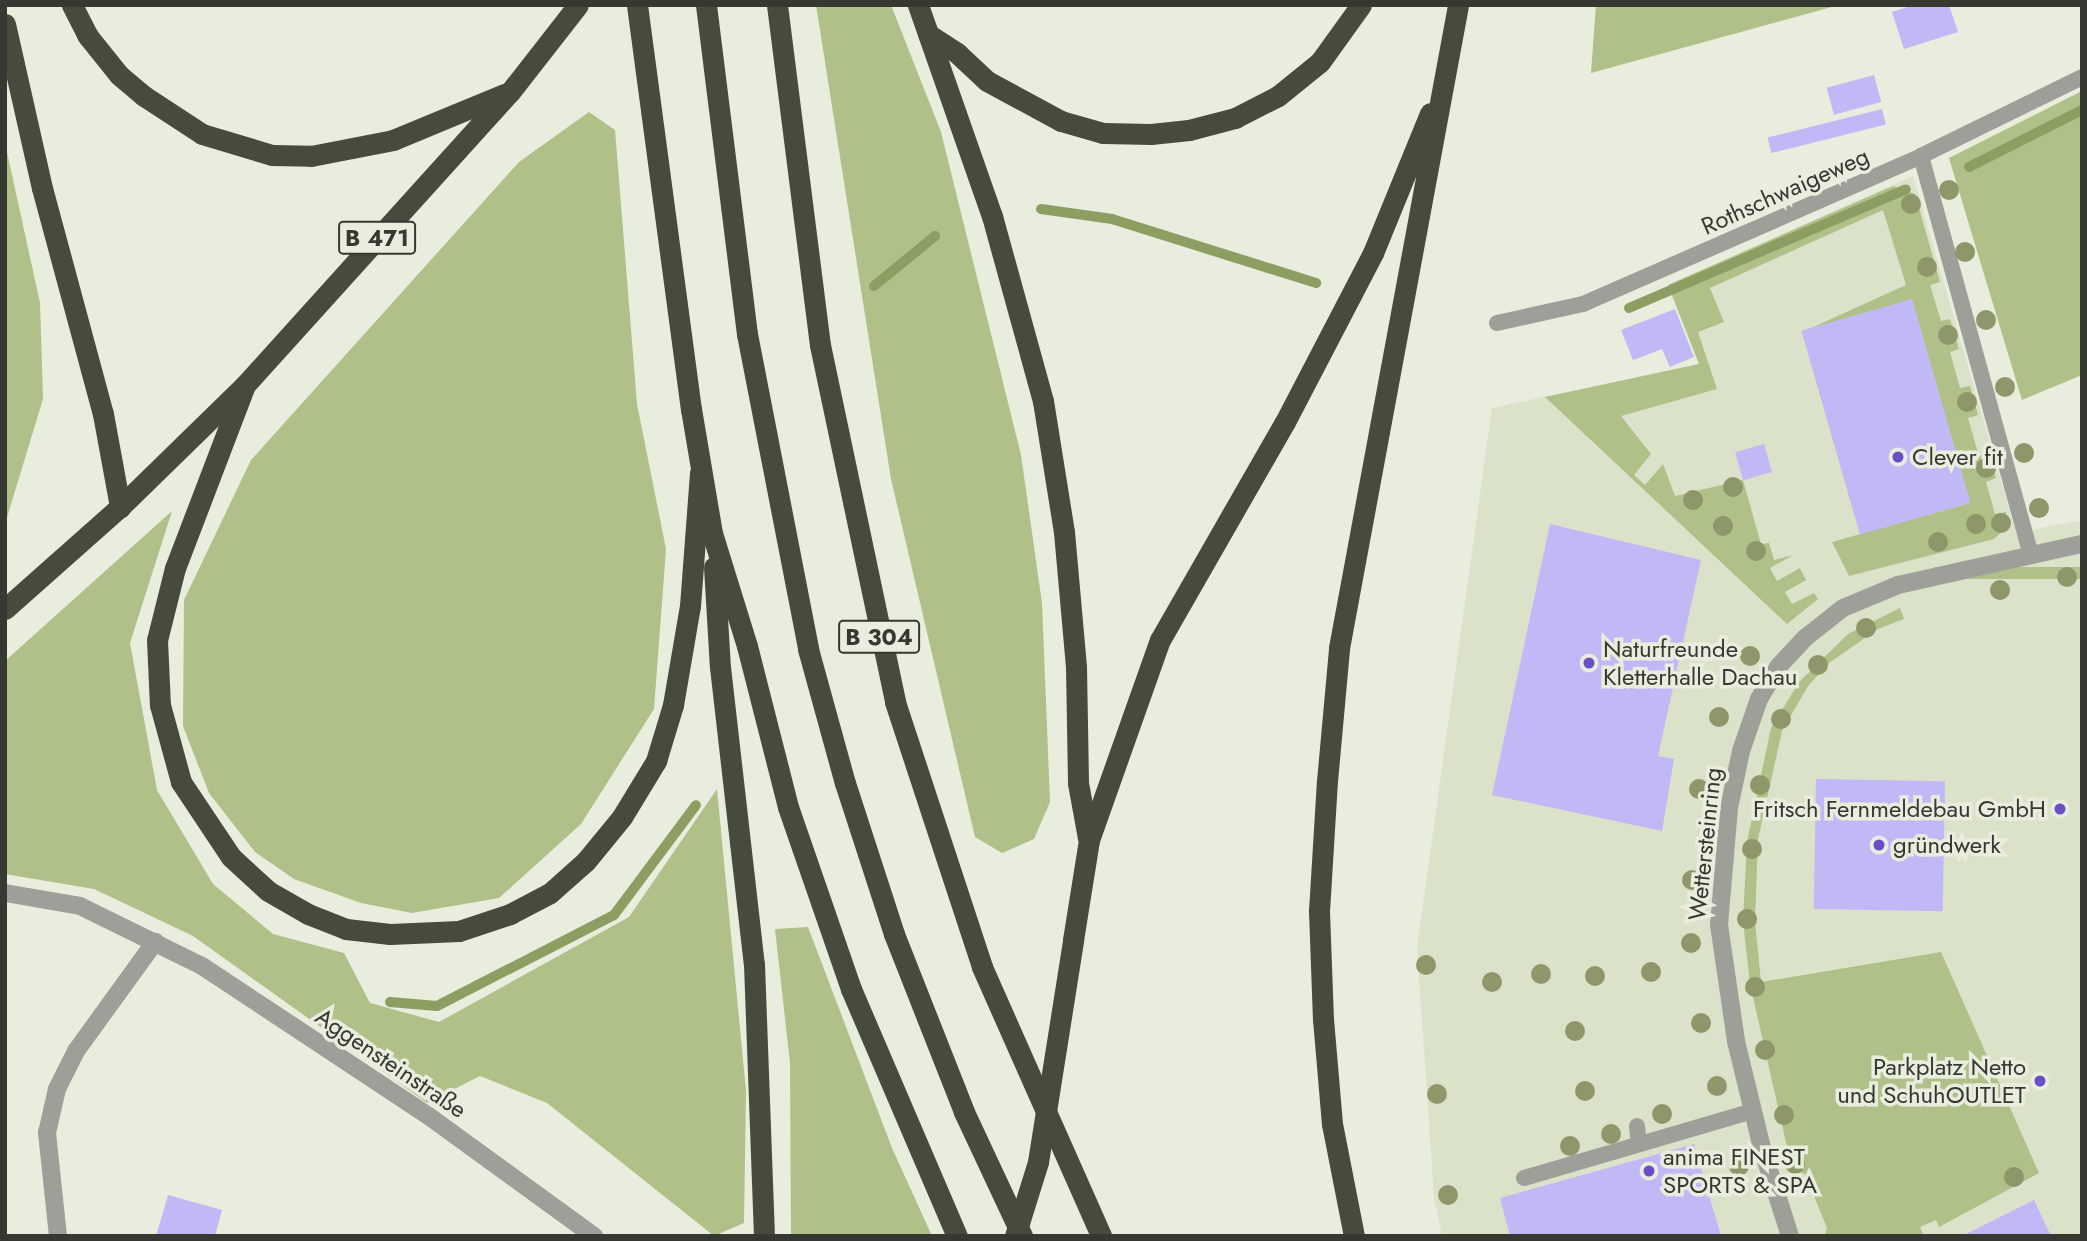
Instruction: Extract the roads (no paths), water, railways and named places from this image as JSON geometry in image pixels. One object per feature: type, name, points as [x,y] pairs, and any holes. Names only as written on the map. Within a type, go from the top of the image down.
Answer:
[{"type":"highway","points":[[72,5],[87,35],[119,75],[144,96],[202,134],[272,155],[311,156],[393,140],[510,92]]},
{"type":"highway","points":[[637,5],[700,472],[712,533],[747,646],[788,807],[851,989],[957,1236]]},
{"type":"highway","name":"B 304","points":[[706,5],[747,334],[782,526],[827,722],[873,871],[938,1049],[1022,1236]]},
{"type":"highway","name":"B 304","points":[[777,5],[820,345],[895,702],[982,967],[1101,1236]]},
{"type":"highway","points":[[918,5],[992,216],[1043,401],[1064,532],[1076,667],[1078,783],[1088,840]]},
{"type":"highway","points":[[928,34],[957,52],[987,81],[1061,121],[1103,132],[1152,134],[1189,130],[1235,118],[1278,96],[1320,62],[1361,5]]},
{"type":"highway","points":[[1354,1236],[1332,1124],[1323,1020],[1319,911],[1327,781],[1339,649],[1458,5]]},
{"type":"highway","name":"B 471","points":[[5,608],[120,507],[245,385],[510,92],[573,11]]},
{"type":"highway","points":[[5,24],[42,188],[103,414],[120,507]]},
{"type":"highway","points":[[1015,1236],[1038,1162],[1088,840],[1160,640],[1284,422],[1373,253],[1448,69]]},
{"type":"highway","points":[[245,385],[175,568],[157,640],[160,705],[181,782],[231,858],[268,891],[308,914],[346,929],[390,934],[459,931],[510,915],[559,885],[586,861],[622,817],[656,761],[673,705],[690,606],[700,472]]},
{"type":"highway","points":[[712,533],[720,667],[754,964],[764,1236]]},
{"type":"street","name":"Wettersteinring","points":[[1790,1236],[1753,1111],[1719,925],[1729,808],[1741,751],[1759,699],[1778,667],[1805,638],[1843,608],[1898,585],[2030,552],[2082,544]]},
{"type":"street","name":"Aggensteinstraße","points":[[5,893],[80,906],[202,966],[430,1117],[594,1236]]},
{"type":"street","points":[[58,1236],[47,1133],[57,1089],[76,1051],[155,942]]},
{"type":"lane","name":"Rothschwaigeweg","points":[[1497,323],[1583,304],[1921,156],[2082,77]]},
{"type":"lane","points":[[1921,156],[2030,552]]},
{"type":"lane","points":[[1524,1178],[1753,1111]]},
{"type":"lane","points":[[1637,1126],[1639,1144]]},
{"type":"waterway","points":[[1969,167],[2082,110]]},
{"type":"waterway","points":[[1629,308],[1906,189]]},
{"type":"waterway","points":[[1041,209],[1112,219],[1316,283]]},
{"type":"waterway","points":[[874,286],[935,236]]},
{"type":"waterway","points":[[390,1002],[437,1006],[614,915],[696,805]]},
{"type":"place","name":"Clever fit","points":[[1898,457]]},
{"type":"place","name":"Naturfreunde Kletterhalle Dachau","points":[[1589,663]]},
{"type":"place","name":"Fritsch Fernmeldebau GmbH","points":[[2060,809]]},
{"type":"place","name":"gründwerk","points":[[1879,845]]},
{"type":"place","name":"Parkplatz Netto und SchuhOUTLET","points":[[2040,1081]]},
{"type":"place","name":"anima FINEST SPORTS & SPA","points":[[1649,1171]]}]
